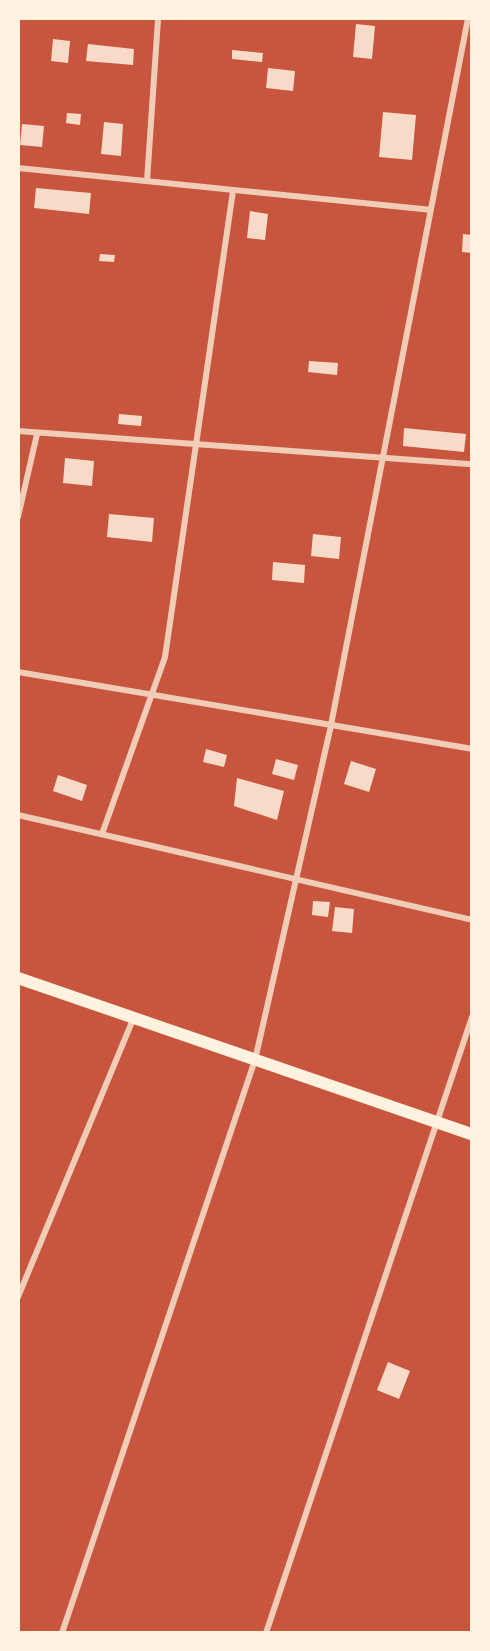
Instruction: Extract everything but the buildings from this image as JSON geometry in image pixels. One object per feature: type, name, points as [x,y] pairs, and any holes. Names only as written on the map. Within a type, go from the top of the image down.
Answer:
[{"type":"main road","points":[[18,978],[133,1020],[472,1134]]},
{"type":"street","points":[[147,181],[158,18]]},
{"type":"street","points":[[62,1633],[255,1060],[299,881],[331,726],[468,18]]},
{"type":"street","points":[[18,168],[430,210]]},
{"type":"street","points":[[102,834],[165,657],[198,445],[233,190]]},
{"type":"street","points":[[18,431],[472,464]]},
{"type":"street","points":[[18,517],[37,434]]},
{"type":"street","points":[[18,672],[472,749]]},
{"type":"street","points":[[18,815],[472,920]]},
{"type":"street","points":[[268,1632],[472,1017]]},
{"type":"street","points":[[18,1296],[133,1020]]}]
